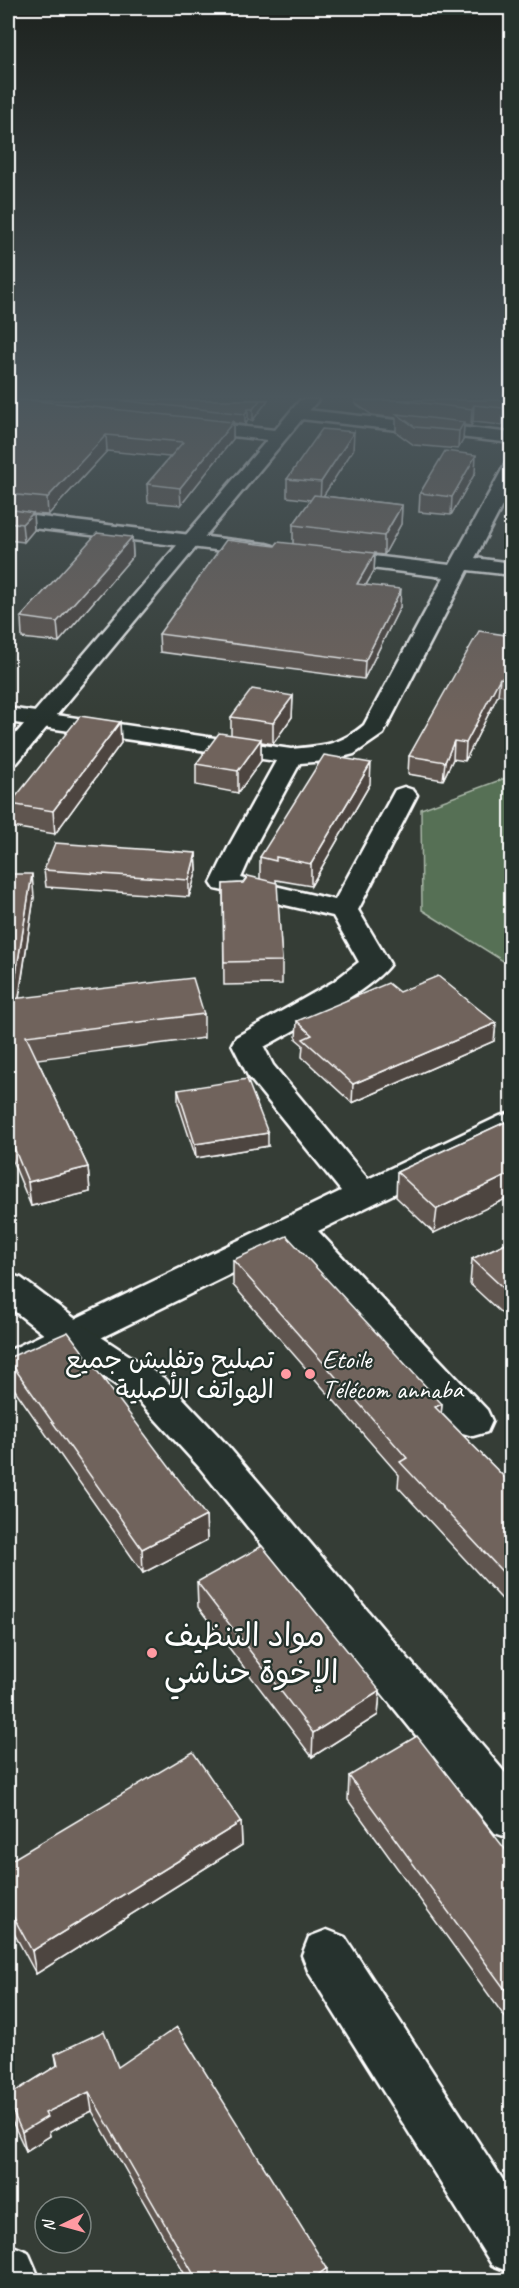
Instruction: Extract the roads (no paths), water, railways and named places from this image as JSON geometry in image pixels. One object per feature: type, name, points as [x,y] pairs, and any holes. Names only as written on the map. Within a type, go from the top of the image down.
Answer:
[{"type":"street","points":[[8,758],[220,507]]},
{"type":"street","points":[[8,715],[291,756],[333,753],[358,744],[374,729],[491,507]]},
{"type":"street","points":[[8,519],[284,552]]},
{"type":"street","points":[[307,555],[459,568],[512,569]]},
{"type":"street","points":[[291,756],[243,844],[225,883],[344,910],[375,964],[344,988],[247,1044],[259,1069],[363,1195]]},
{"type":"street","points":[[344,910],[404,795]]},
{"type":"street","points":[[8,1367],[512,1123]]},
{"type":"street","points":[[295,1228],[473,1421]]},
{"type":"street","points":[[8,1287],[73,1337],[151,1389],[213,1456],[512,1817]]},
{"type":"street","points":[[327,1955],[512,2245]]},
{"type":"street","points":[[8,2272],[12,2280]]},
{"type":"place","name":"تصليح وتفليش جميع الهواتف الأصلية","points":[[286,1374]]},
{"type":"place","name":"Etoile Télécom annaba","points":[[310,1374]]},
{"type":"place","name":"مواد التنظيف الإخوة حناشي","points":[[152,1653]]}]
